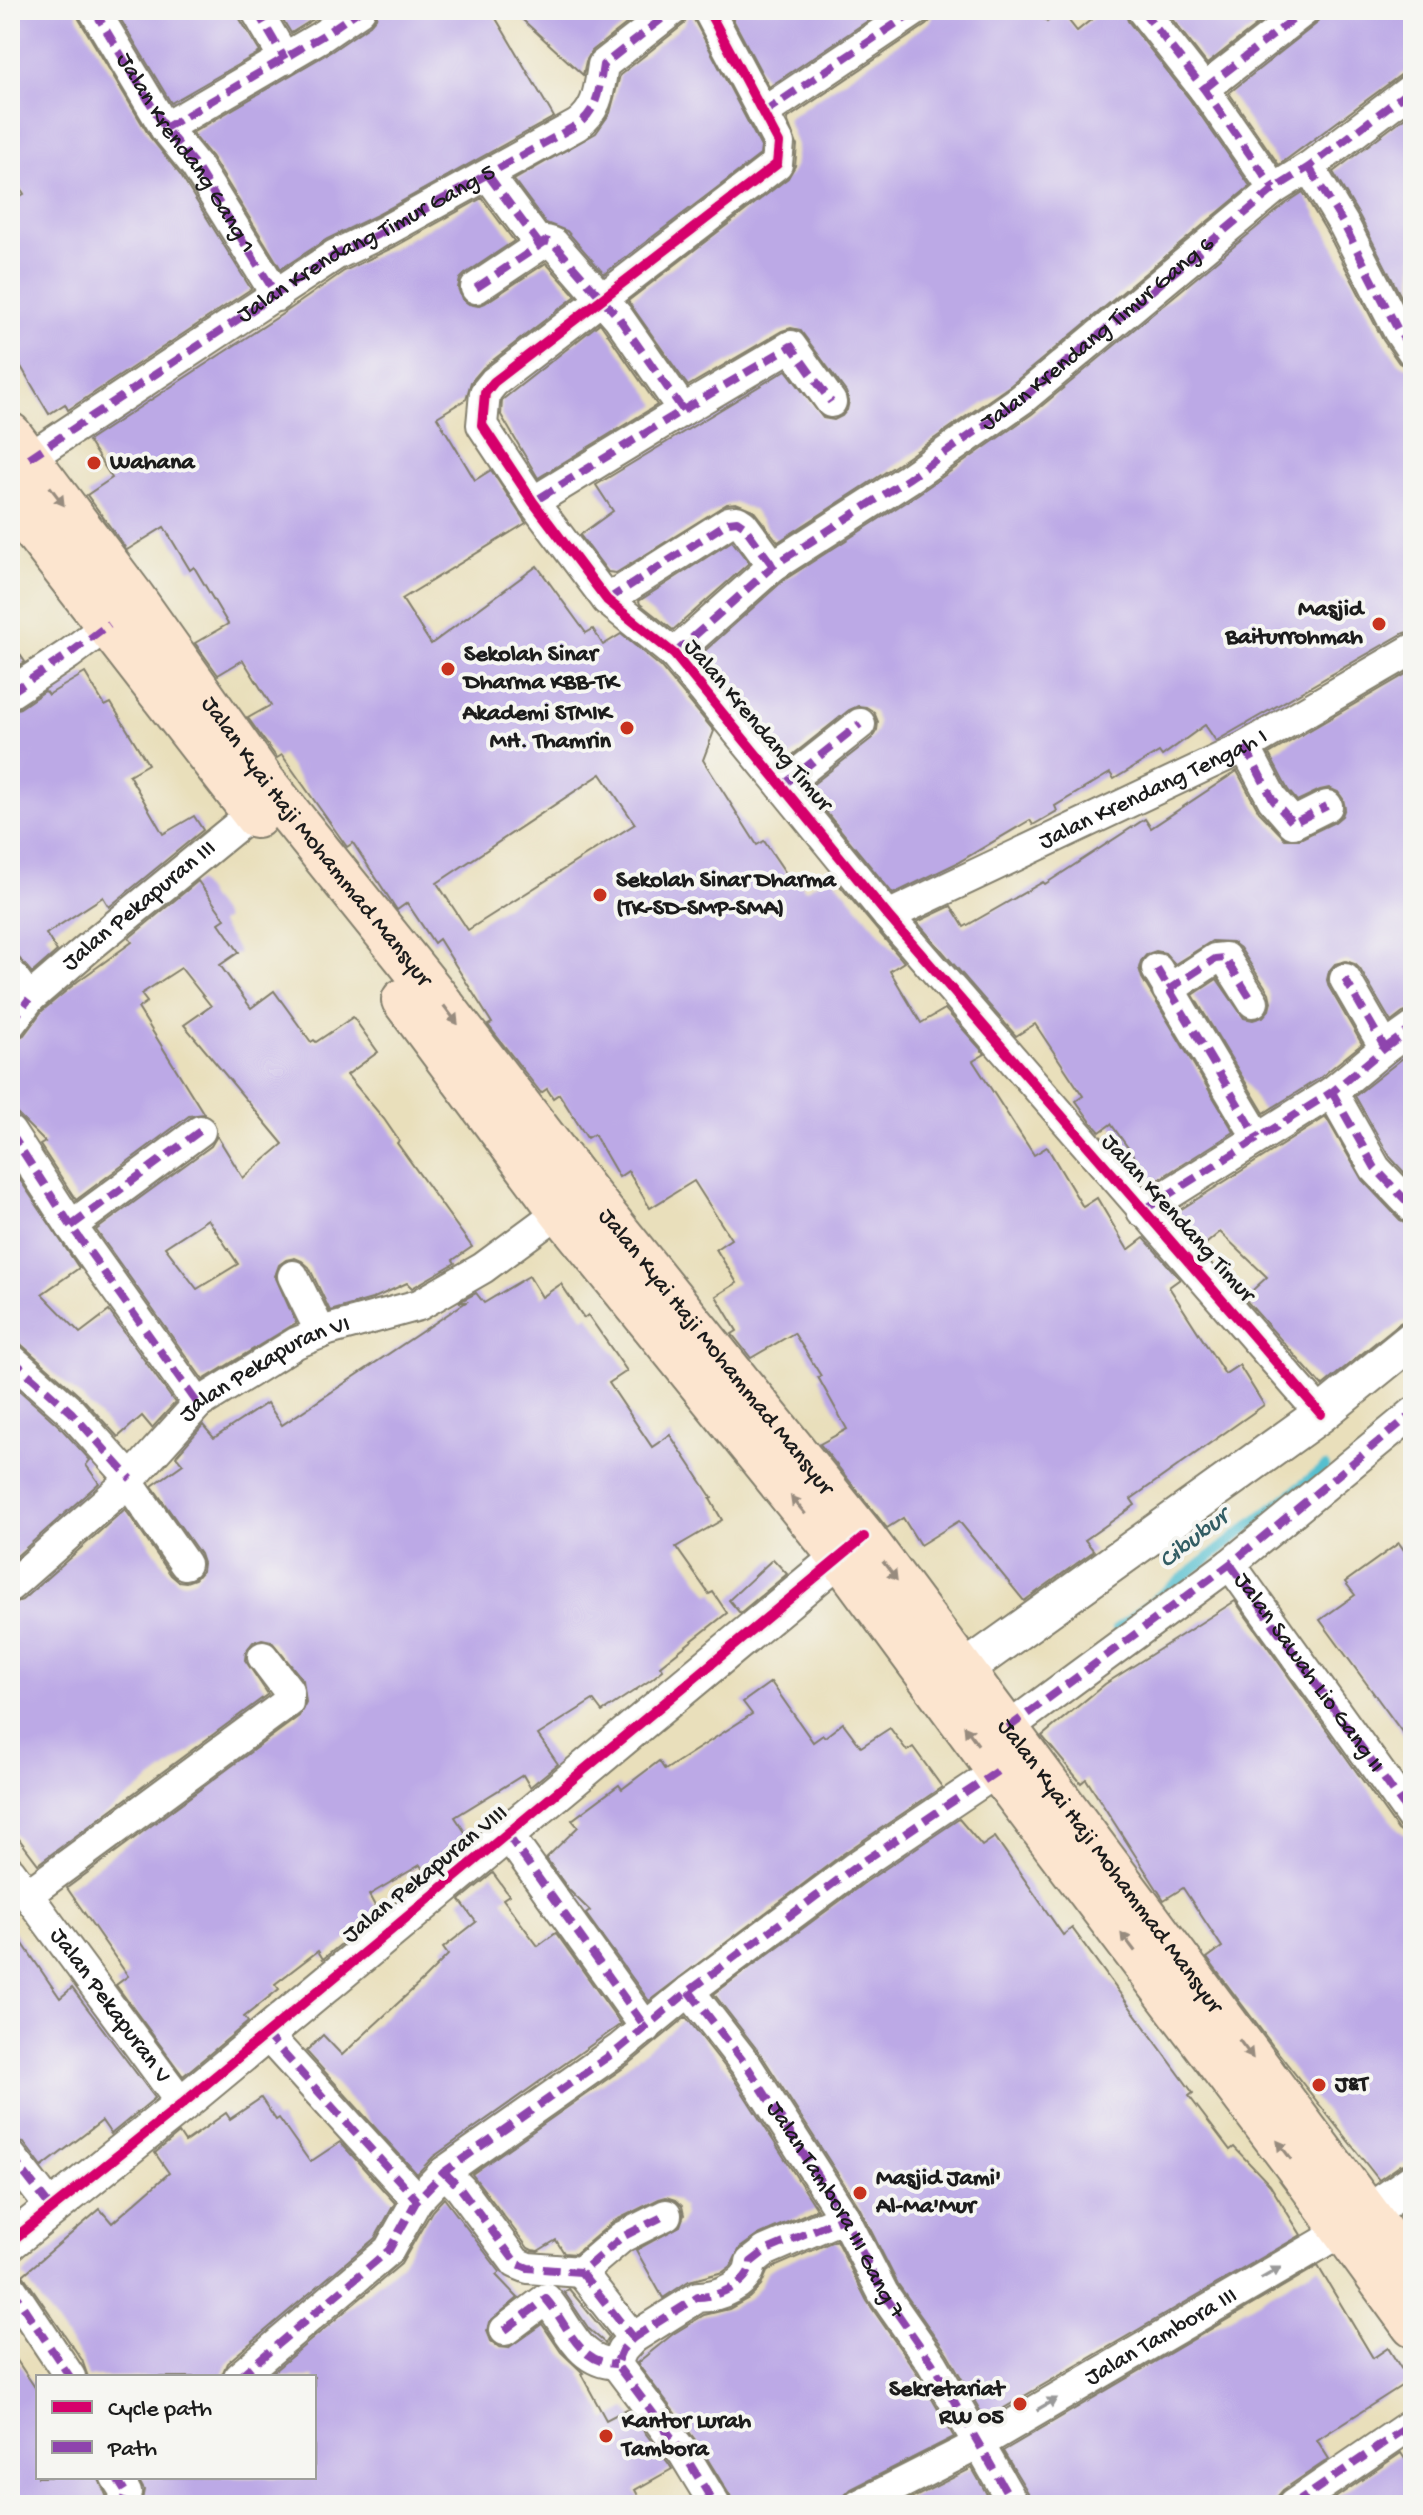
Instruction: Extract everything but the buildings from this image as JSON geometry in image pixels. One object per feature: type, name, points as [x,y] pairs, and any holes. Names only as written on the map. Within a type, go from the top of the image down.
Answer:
[{"type":"main road","name":"Jalan Kyai Haji Mohammad Mansyur","points":[[19,446],[265,783],[432,991],[523,1135],[574,1203],[852,1547],[950,1678],[998,1771],[1321,2174]]},
{"type":"main road","name":"Jalan Kyai Haji Mohammad Mansyur","points":[[10,500],[253,813],[411,1010],[523,1135]]},
{"type":"main road","name":"Jalan Kyai Haji Mohammad Mansyur","points":[[950,1678],[1008,1728],[1355,2223],[1413,2326]]},
{"type":"main road","name":"Jalan Kyai Haji Mohammad Mansyur","points":[[1355,2223],[1413,2274]]},
{"type":"street","name":"Jalan Krendang Gang 1","points":[[94,10],[165,128],[196,166],[277,296]]},
{"type":"street","points":[[256,10],[285,59]]},
{"type":"street","points":[[165,128],[285,59],[360,10]]},
{"type":"street","name":"Jalan Krendang Timur Gang 5","points":[[19,446],[277,296],[335,255],[488,175],[586,118],[596,104],[603,65],[673,10]]},
{"type":"street","name":"Jalan Krendang Timur","points":[[708,10],[779,143],[777,164],[494,382],[485,393],[482,425],[533,502],[607,600],[674,654],[888,916],[1321,1414]]},
{"type":"street","points":[[763,113],[916,10]]},
{"type":"street","points":[[1142,10],[1204,89],[1274,189]]},
{"type":"street","points":[[1204,89],[1305,10]]},
{"type":"street","name":"Jalan Krendang Timur Gang 6","points":[[674,654],[773,566],[908,479],[1022,399],[1274,189],[1309,167],[1413,88]]},
{"type":"street","points":[[1309,167],[1413,352]]},
{"type":"street","points":[[488,175],[540,245]]},
{"type":"street","points":[[476,288],[546,241],[553,243],[637,343],[683,410]]},
{"type":"street","points":[[533,502],[791,346],[831,402]]},
{"type":"street","points":[[607,600],[729,522],[737,521],[743,525],[773,566]]},
{"type":"street","points":[[10,693],[109,624]]},
{"type":"street","name":"Jalan Krendang Tengah I","points":[[888,916],[1245,747],[1413,649]]},
{"type":"street","points":[[782,786],[860,724]]},
{"type":"street","points":[[1245,747],[1273,800],[1293,823],[1327,806]]},
{"type":"street","name":"Jalan Pekapuran III","points":[[10,1024],[29,999],[253,813]]},
{"type":"street","points":[[1253,1002],[1225,958],[1215,959],[1163,980],[1258,1138]]},
{"type":"street","points":[[10,973],[29,999]]},
{"type":"street","points":[[1345,979],[1385,1048]]},
{"type":"street","points":[[1142,1211],[1332,1092],[1413,1028]]},
{"type":"street","points":[[1332,1092],[1375,1168],[1413,1208]]},
{"type":"street","points":[[71,1226],[200,1131]]},
{"type":"street","points":[[10,1132],[71,1226],[198,1404]]},
{"type":"street","name":"Jalan Pekapuran VI","points":[[10,1586],[129,1480],[198,1404],[296,1343],[419,1305],[495,1260],[574,1203]]},
{"type":"street","points":[[293,1276],[321,1333]]},
{"type":"street","points":[[950,1678],[1321,1414],[1413,1339]]},
{"type":"street","points":[[10,1358],[71,1412],[129,1480],[185,1564]]},
{"type":"street","points":[[1008,1728],[1230,1564],[1413,1413]]},
{"type":"street","name":"Jalan Pekapuran VIII","points":[[10,2242],[182,2104],[852,1547]]},
{"type":"street","name":"Jalan Sawah Lio Gang II","points":[[1230,1564],[1413,1819]]},
{"type":"street","points":[[19,1882],[288,1702],[288,1690],[263,1657]]},
{"type":"street","points":[[241,2375],[389,2250],[417,2200],[444,2172],[646,2028],[689,1991],[854,1868],[998,1771]]},
{"type":"street","points":[[507,1834],[646,2028]]},
{"type":"street","name":"Jalan Pekapuran V","points":[[19,1882],[182,2104]]},
{"type":"street","name":"Jalan Tambora III Gang 7","points":[[689,1991],[747,2066],[844,2217],[883,2293],[932,2363],[1014,2505]]},
{"type":"street","points":[[265,2033],[417,2200]]},
{"type":"street","points":[[10,2155],[52,2209]]},
{"type":"street","points":[[444,2172],[461,2189],[516,2263],[528,2268],[581,2272],[622,2237],[666,2215]]},
{"type":"street","points":[[1355,2223],[1413,2182]]},
{"type":"street","points":[[616,2364],[622,2350],[633,2338],[698,2297],[706,2297],[744,2280],[751,2272],[751,2262],[765,2251],[844,2217]]},
{"type":"street","name":"Jalan Tambora III","points":[[859,2505],[1355,2223]]},
{"type":"street","points":[[581,2272],[633,2338]]},
{"type":"street","points":[[10,2287],[69,2375]]},
{"type":"street","points":[[505,2330],[546,2299],[588,2357],[600,2363],[616,2364],[684,2454],[715,2505]]},
{"type":"street","points":[[1293,2505],[1413,2423]]},
{"type":"street","points":[[117,2479],[126,2493],[122,2505]]},
{"type":"waterway","name":"Cibubur","points":[[1117,1629],[1325,1467]]},
{"type":"marked path","points":[[94,10],[165,128],[196,166],[277,296]]},
{"type":"marked path","points":[[256,10],[285,59]]},
{"type":"marked path","points":[[165,128],[322,36],[360,10]]},
{"type":"marked path","points":[[29,458],[335,255],[385,231],[577,125],[593,106],[603,65],[673,10]]},
{"type":"marked path","points":[[763,113],[916,10]]},
{"type":"marked path","points":[[1142,10],[1204,89],[1274,189]]},
{"type":"marked path","points":[[1204,89],[1305,10]]},
{"type":"marked path","points":[[674,654],[773,566],[908,479],[1022,399],[1274,189],[1309,167],[1413,88]]},
{"type":"marked path","points":[[1309,167],[1413,352]]},
{"type":"marked path","points":[[488,175],[540,245]]},
{"type":"marked path","points":[[476,288],[546,241],[553,243],[618,317],[683,410],[533,502]]},
{"type":"marked path","points":[[683,410],[791,346],[831,402]]},
{"type":"marked path","points":[[607,600],[729,522],[737,521],[743,525],[773,566]]},
{"type":"marked path","points":[[10,693],[109,624]]},
{"type":"marked path","points":[[782,786],[860,724]]},
{"type":"marked path","points":[[1245,747],[1273,800],[1293,823],[1327,806]]},
{"type":"marked path","points":[[1168,990],[1215,959],[1225,958],[1253,1002]]},
{"type":"marked path","points":[[1157,969],[1258,1138]]},
{"type":"marked path","points":[[1142,1211],[1332,1092],[1385,1048],[1345,979]]},
{"type":"marked path","points":[[10,1024],[29,999]]},
{"type":"marked path","points":[[1385,1048],[1413,1028]]},
{"type":"marked path","points":[[1332,1092],[1375,1168],[1413,1208]]},
{"type":"marked path","points":[[71,1226],[200,1131]]},
{"type":"marked path","points":[[10,1132],[71,1226],[198,1404]]},
{"type":"marked path","points":[[10,1358],[71,1412],[131,1479]]},
{"type":"marked path","points":[[1008,1728],[1230,1564],[1413,1413]]},
{"type":"marked path","points":[[1230,1564],[1413,1819]]},
{"type":"marked path","points":[[241,2375],[389,2250],[417,2200],[444,2172],[619,2049],[689,1991],[854,1868],[998,1771]]},
{"type":"marked path","points":[[507,1834],[646,2028]]},
{"type":"marked path","points":[[689,1991],[747,2066],[844,2217],[883,2293],[932,2363],[1014,2505]]},
{"type":"marked path","points":[[265,2033],[417,2200]]},
{"type":"marked path","points":[[10,2155],[52,2209]]},
{"type":"marked path","points":[[444,2172],[461,2189],[516,2263],[528,2268],[581,2272],[622,2237],[666,2215]]},
{"type":"marked path","points":[[633,2338],[698,2297],[715,2295],[732,2288],[745,2277],[751,2262],[765,2251],[844,2217]]},
{"type":"marked path","points":[[581,2272],[633,2338],[622,2350],[616,2364],[684,2454],[715,2505]]},
{"type":"marked path","points":[[10,2287],[69,2375]]},
{"type":"marked path","points":[[505,2330],[546,2299],[582,2349],[602,2362],[616,2364]]},
{"type":"marked path","points":[[1293,2505],[1413,2423]]},
{"type":"marked path","points":[[117,2479],[126,2493],[122,2505]]},
{"type":"cycle path","points":[[708,10],[779,143],[777,164],[494,382],[485,393],[482,425],[533,502],[607,600],[674,654],[888,916],[1321,1414]]},
{"type":"cycle path","points":[[10,2242],[182,2104],[864,1537]]},
{"type":"place","name":"Wahana","points":[[94,463]]},
{"type":"place","name":"Masjid Baiturrohmah","points":[[1379,624]]},
{"type":"place","name":"Sekolah Sinar Dharma KBB-TK","points":[[448,669]]},
{"type":"place","name":"Akademi STMIK MH. Thamrin","points":[[627,728]]},
{"type":"place","name":"Sekolah Sinar Dharma (TK-SD-SMP-SMA)","points":[[600,895]]},
{"type":"place","name":"J&T","points":[[1319,2085]]},
{"type":"place","name":"Masjid Jami' Al-Ma'Mur","points":[[860,2193]]},
{"type":"place","name":"Sekretariat RW 05","points":[[1020,2404]]},
{"type":"place","name":"Kantor Lurah Tambora","points":[[606,2436]]}]
